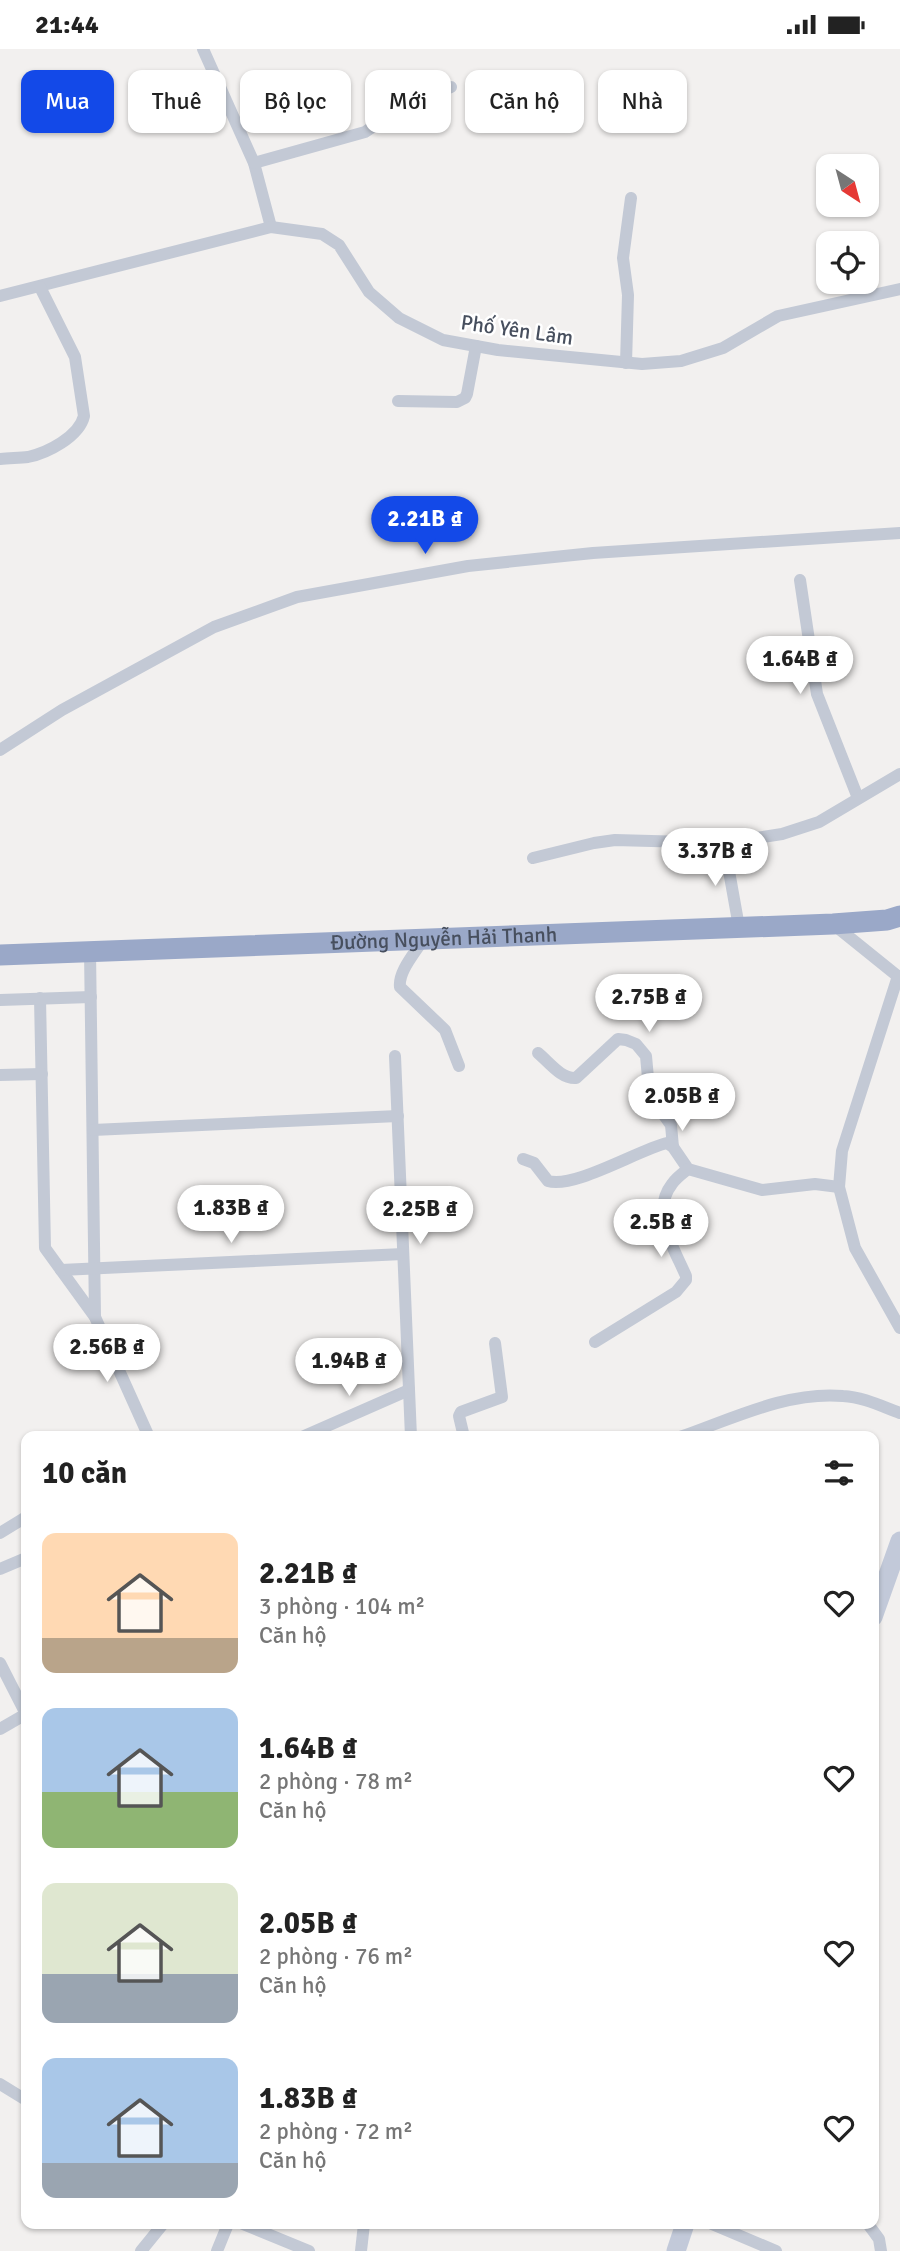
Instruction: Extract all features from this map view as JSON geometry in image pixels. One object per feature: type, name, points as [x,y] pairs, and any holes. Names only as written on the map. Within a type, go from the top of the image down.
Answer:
[{"type":"highway","name":"Đường Nguyễn Hải Thanh","points":[[0,954],[896,920]]},
{"type":"main road","points":[[879,1599],[900,1541]]},
{"type":"main road","points":[[676,2251],[683,2229]]},
{"type":"street","points":[[203,49],[254,163],[271,227]]},
{"type":"street","points":[[254,163],[365,132],[413,100],[452,87]]},
{"type":"street","points":[[626,363],[628,295],[623,258],[631,198]]},
{"type":"street","name":"Phố Yên Lâm","points":[[0,296],[271,227],[322,235],[339,246],[369,292],[399,318],[443,340],[498,350],[642,364],[681,361],[723,348],[778,316],[900,289]]},
{"type":"street","points":[[0,459],[39,453],[52,448],[75,432],[83,422],[79,372],[75,358],[40,287]]},
{"type":"street","points":[[398,401],[457,402],[465,398],[476,346]]},
{"type":"street","points":[[0,750],[62,710],[214,627],[297,597],[371,582],[482,565],[593,553],[900,533]]},
{"type":"street","points":[[800,580],[817,694],[858,798]]},
{"type":"street","points":[[533,858],[615,840],[724,843],[782,834],[819,822],[900,774]]},
{"type":"street","points":[[724,843],[739,927]]},
{"type":"street","points":[[833,923],[899,977],[842,1151],[839,1187],[855,1248],[900,1328]]},
{"type":"street","points":[[424,938],[401,975],[400,988],[445,1030],[459,1066]]},
{"type":"street","points":[[90,951],[95,1317]]},
{"type":"street","points":[[0,1000],[91,997]]},
{"type":"street","points":[[40,998],[45,1248],[95,1317],[146,1431]]},
{"type":"street","points":[[538,1053],[559,1072],[572,1079],[618,1039],[636,1044],[646,1056],[649,1089],[653,1100],[671,1125],[673,1147]]},
{"type":"street","points":[[396,1056],[411,1431]]},
{"type":"street","points":[[0,1075],[42,1074]]},
{"type":"street","points":[[93,1130],[398,1116]]},
{"type":"street","points":[[523,1159],[534,1163],[548,1181],[559,1183],[667,1143],[673,1147],[688,1169],[762,1190],[815,1184],[839,1187]]},
{"type":"street","points":[[595,1342],[676,1292],[686,1280],[662,1215],[664,1199],[672,1184],[688,1169]]},
{"type":"street","points":[[61,1270],[403,1254]]},
{"type":"street","points":[[463,1431],[459,1416],[461,1412],[502,1397],[495,1343]]},
{"type":"street","points":[[316,1431],[409,1390]]},
{"type":"street","points":[[697,1431],[783,1401],[816,1396],[863,1399],[900,1413]]},
{"type":"street","points":[[0,1533],[21,1520]]},
{"type":"street","points":[[0,1569],[21,1559]]},
{"type":"street","points":[[0,1663],[21,1704]]},
{"type":"street","points":[[0,1730],[21,1717]]},
{"type":"street","points":[[0,2084],[21,2097]]},
{"type":"street","points":[[141,2251],[159,2229]]},
{"type":"street","points":[[217,2251],[226,2229]]},
{"type":"street","points":[[255,2229],[309,2251]]},
{"type":"street","points":[[361,2251],[363,2229]]},
{"type":"street","points":[[724,2229],[776,2251]]},
{"type":"street","points":[[871,2229],[880,2239],[881,2251]]}]
